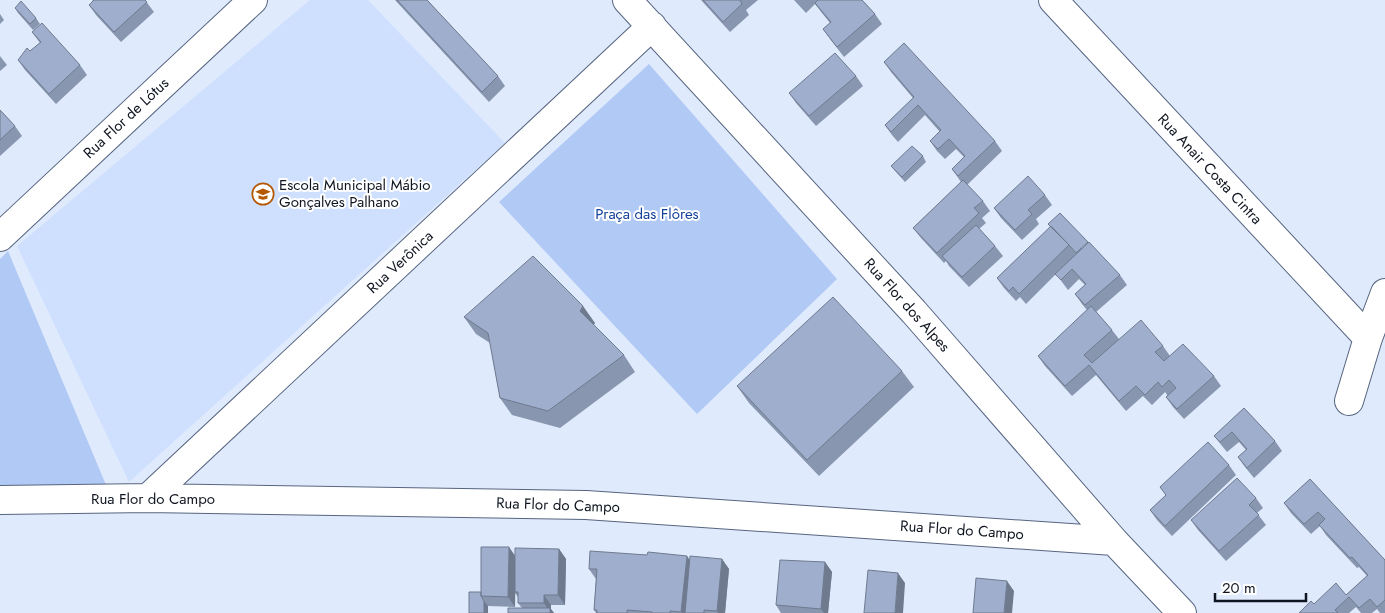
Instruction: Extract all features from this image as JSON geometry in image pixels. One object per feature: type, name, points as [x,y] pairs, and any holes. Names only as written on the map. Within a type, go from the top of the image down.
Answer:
[{"type":"street","name":"Rua Flor de Lótus","points":[[0,237],[253,0]]},
{"type":"street","name":"Rua Flor dos Alpes","points":[[627,0],[914,312],[1114,541],[1182,613]]},
{"type":"street","name":"Rua Anair Costa Cintra","points":[[1053,0],[1368,338]]},
{"type":"street","name":"Rua Verônica","points":[[148,498],[652,26]]},
{"type":"street","points":[[1349,401],[1368,338],[1385,293]]},
{"type":"street","name":"Rua Flor do Campo","points":[[0,500],[148,498],[586,505],[1114,541]]},
{"type":"shaded area","name":"Escola Municipal Mábio Gonçalves Palhano","points":[[310,0],[368,0],[505,143],[129,482],[17,246]]},
{"type":"green space","name":"Praça das Flôres","points":[[649,64],[837,279],[697,414],[499,202]]},
{"type":"green space","points":[[8,251],[106,485],[0,487],[0,259]]},
{"type":"building","points":[[94,0],[145,0],[147,2],[114,32],[89,5]]},
{"type":"building","points":[[397,0],[427,0],[498,76],[482,92]]},
{"type":"building","points":[[703,0],[740,0],[742,4],[723,22]]},
{"type":"building","points":[[818,0],[862,0],[875,14],[837,47],[823,29],[831,22],[815,3]]},
{"type":"building","points":[[21,1],[36,18],[30,24],[15,8]]},
{"type":"building","points":[[42,23],[80,65],[49,94],[18,60],[27,48],[30,51],[41,42],[32,32]]},
{"type":"building","points":[[904,43],[995,141],[958,176],[952,169],[965,156],[949,139],[938,149],[930,141],[941,130],[918,105],[891,132],[885,125],[914,97],[884,62]]},
{"type":"building","points":[[835,53],[856,76],[809,116],[789,93]]},
{"type":"building","points":[[0,110],[15,126],[0,140]]},
{"type":"building","points":[[912,146],[923,156],[902,177],[891,166]]},
{"type":"building","points":[[1028,176],[1045,195],[1028,210],[1032,214],[1015,230],[994,208]]},
{"type":"building","points":[[963,180],[983,201],[974,208],[979,213],[937,253],[913,228]]},
{"type":"building","points":[[1060,213],[1088,242],[1076,253],[1048,224]]},
{"type":"building","points":[[976,225],[995,246],[962,277],[942,256]]},
{"type":"building","points":[[1051,226],[1069,245],[1019,294],[1013,287],[1009,291],[997,278]]},
{"type":"building","points":[[1089,242],[1120,275],[1085,305],[1075,294],[1086,284],[1072,269],[1061,280],[1055,274]]},
{"type":"building","points":[[533,256],[583,306],[580,311],[624,355],[548,411],[500,398],[488,333],[464,317]]},
{"type":"building","points":[[833,297],[902,371],[807,460],[737,386]]},
{"type":"building","points":[[1091,306],[1112,330],[1084,355],[1092,363],[1141,320],[1163,346],[1155,352],[1164,361],[1183,344],[1214,376],[1177,409],[1166,397],[1176,388],[1169,380],[1162,387],[1158,382],[1145,395],[1136,386],[1119,401],[1089,365],[1065,386],[1038,356]]},
{"type":"building","points":[[1244,408],[1275,441],[1247,468],[1238,457],[1247,449],[1232,432],[1220,442],[1214,436]]},
{"type":"building","points":[[1208,442],[1229,465],[1165,526],[1150,510],[1166,495],[1160,487]]},
{"type":"building","points":[[1237,478],[1256,498],[1249,505],[1259,515],[1219,551],[1191,520]]},
{"type":"building","points":[[1310,479],[1385,560],[1385,600],[1377,607],[1370,599],[1359,608],[1349,597],[1335,610],[1338,613],[1299,613],[1311,601],[1314,604],[1336,583],[1346,595],[1368,575],[1319,525],[1325,519],[1318,512],[1304,524],[1284,503]]},
{"type":"building","points":[[481,547],[509,547],[508,597],[481,596]]},
{"type":"building","points":[[515,548],[559,549],[558,595],[544,595],[544,603],[518,603],[518,592],[515,592]]},
{"type":"building","points":[[590,551],[647,555],[648,552],[687,556],[681,612],[652,613],[627,610],[627,613],[597,613],[597,610],[594,610],[597,569],[589,569]]},
{"type":"building","points":[[690,556],[722,559],[717,611],[704,610],[704,613],[685,613]]},
{"type":"building","points":[[780,560],[825,562],[821,609],[776,605]]},
{"type":"building","points":[[868,570],[898,573],[895,613],[864,613]]},
{"type":"building","points":[[976,578],[1007,581],[1004,613],[973,613]]},
{"type":"building","points":[[469,592],[481,592],[484,601],[484,613],[469,613]]},
{"type":"building","points":[[508,608],[550,608],[550,613],[508,613]]},
{"type":"place","name":"Escola Municipal Mábio Gonçalves Palhano","points":[[263,194]]}]
